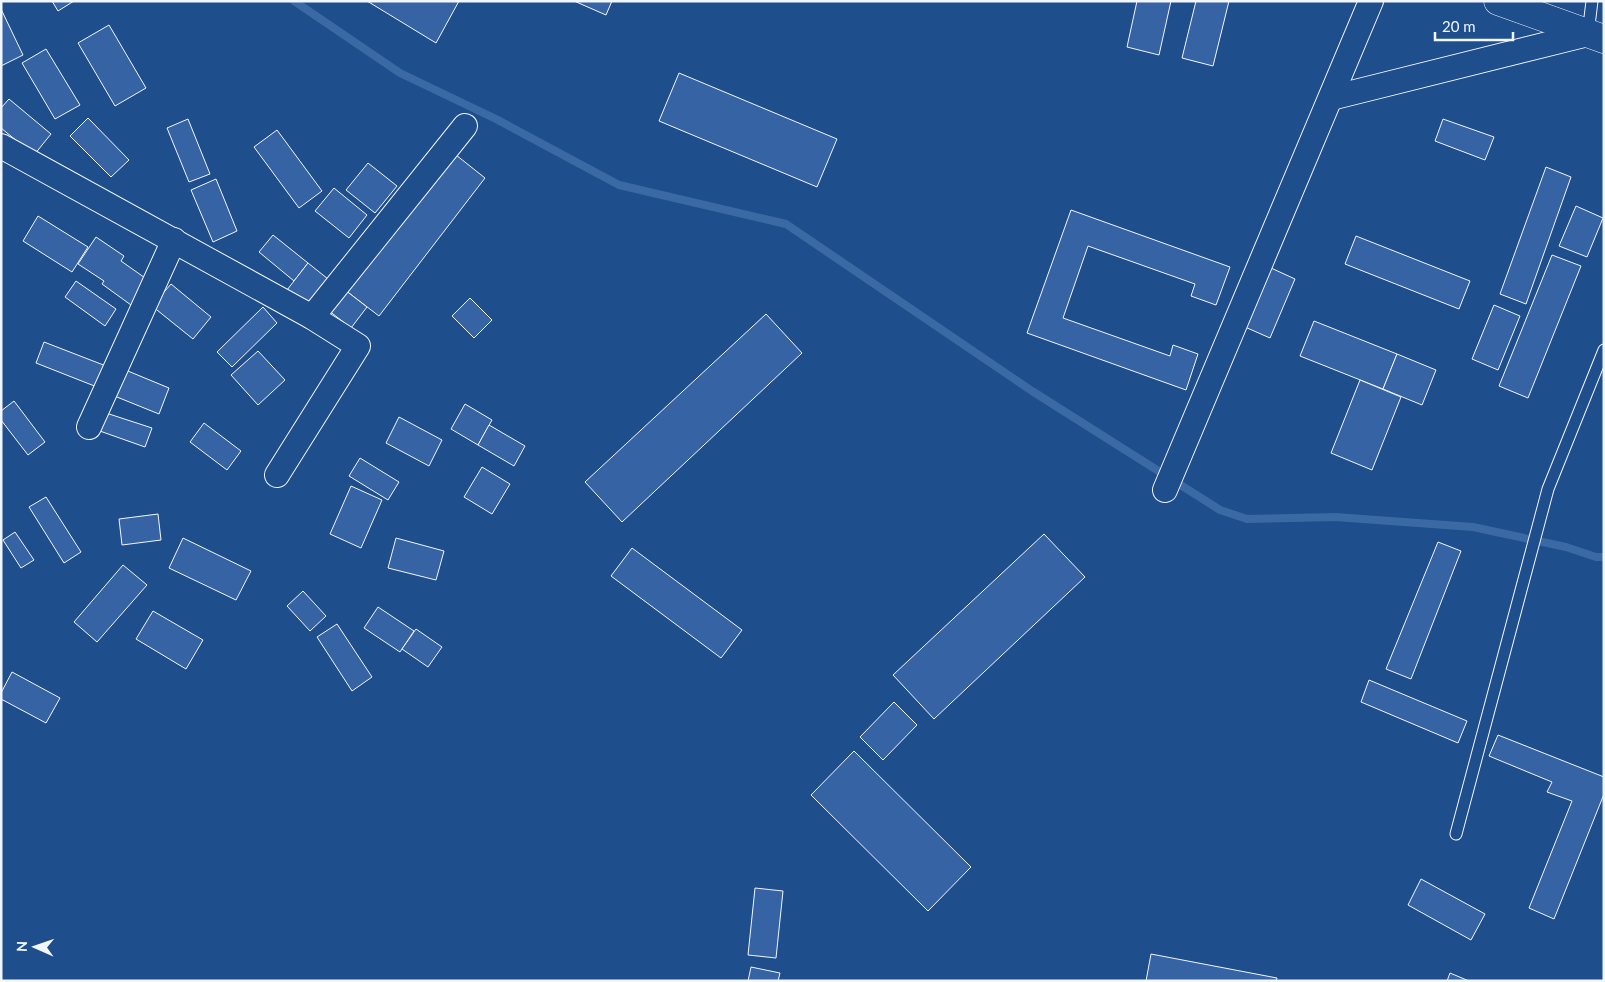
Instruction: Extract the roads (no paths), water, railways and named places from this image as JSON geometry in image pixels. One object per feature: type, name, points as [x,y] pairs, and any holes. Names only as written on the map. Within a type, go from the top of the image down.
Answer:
[{"type":"main road","points":[[1498,1],[1596,36]]},
{"type":"street","points":[[1165,490],[1371,1]]},
{"type":"street","points":[[1331,98],[1596,36]]},
{"type":"street","points":[[312,317],[465,126]]},
{"type":"street","points":[[1,146],[312,317],[358,346],[277,475]]},
{"type":"street","points":[[89,427],[174,240]]},
{"type":"lane","points":[[1592,1],[1596,36]]},
{"type":"lane","points":[[1456,834],[1548,489],[1604,350]]},
{"type":"waterway","points":[[294,1],[400,73],[496,119],[619,185],[786,224],[1032,391],[1220,510],[1247,519],[1335,517],[1473,527],[1566,547],[1596,557],[1604,557]]}]
